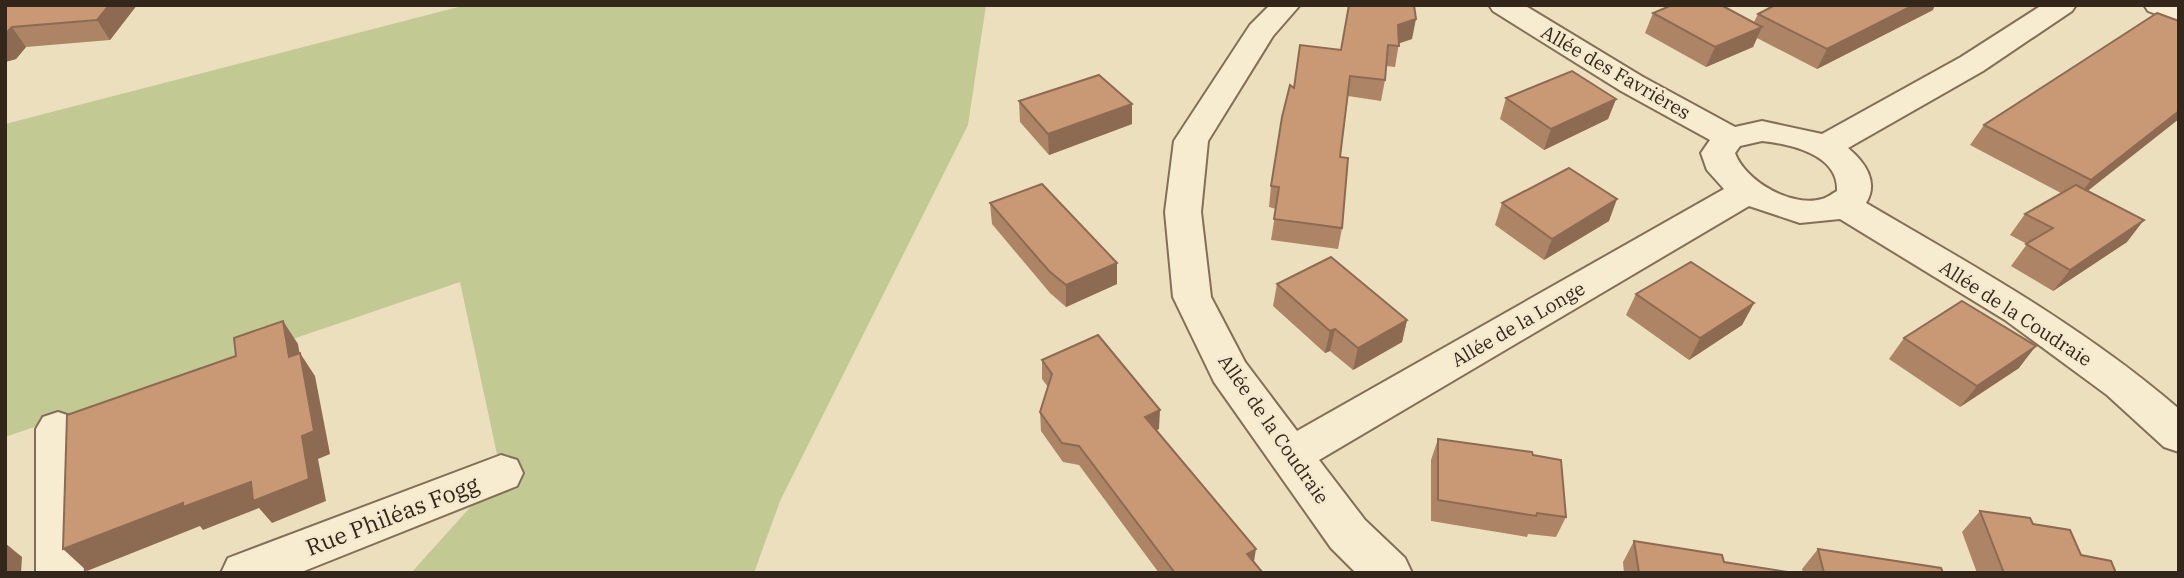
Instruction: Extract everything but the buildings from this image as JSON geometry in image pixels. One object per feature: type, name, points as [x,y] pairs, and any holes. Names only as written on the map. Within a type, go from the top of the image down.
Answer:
[{"type":"street","name":"Allée de la Coudraie","points":[[1286,5],[1254,41],[1191,141],[1183,212],[1192,297],[1229,371],[1348,534],[1388,573]]},
{"type":"street","name":"Allée des Favrières","points":[[1503,5],[1632,84],[1729,137]]},
{"type":"street","points":[[1823,148],[1972,64],[2062,5]]},
{"type":"street","points":[[2158,5],[2179,14]]},
{"type":"street","points":[[1752,132],[1782,133],[1823,148],[1852,172],[1856,185],[1853,196],[1843,205],[1808,211],[1766,201],[1746,192],[1720,168],[1717,156],[1720,145],[1729,137],[1752,132]]},
{"type":"street","name":"Allée de la Longe","points":[[1290,456],[1746,192]]},
{"type":"street","name":"Allée de la Coudraie","points":[[1843,205],[2019,310],[2122,384],[2179,435]]},
{"type":"street","points":[[58,429],[60,573]]},
{"type":"street","name":"Rue Philéas Fogg","points":[[245,573],[501,473]]},
{"type":"green space","points":[[466,5],[986,5],[968,125],[780,501],[754,573],[411,573],[501,473],[460,282],[5,437],[5,124]]}]
